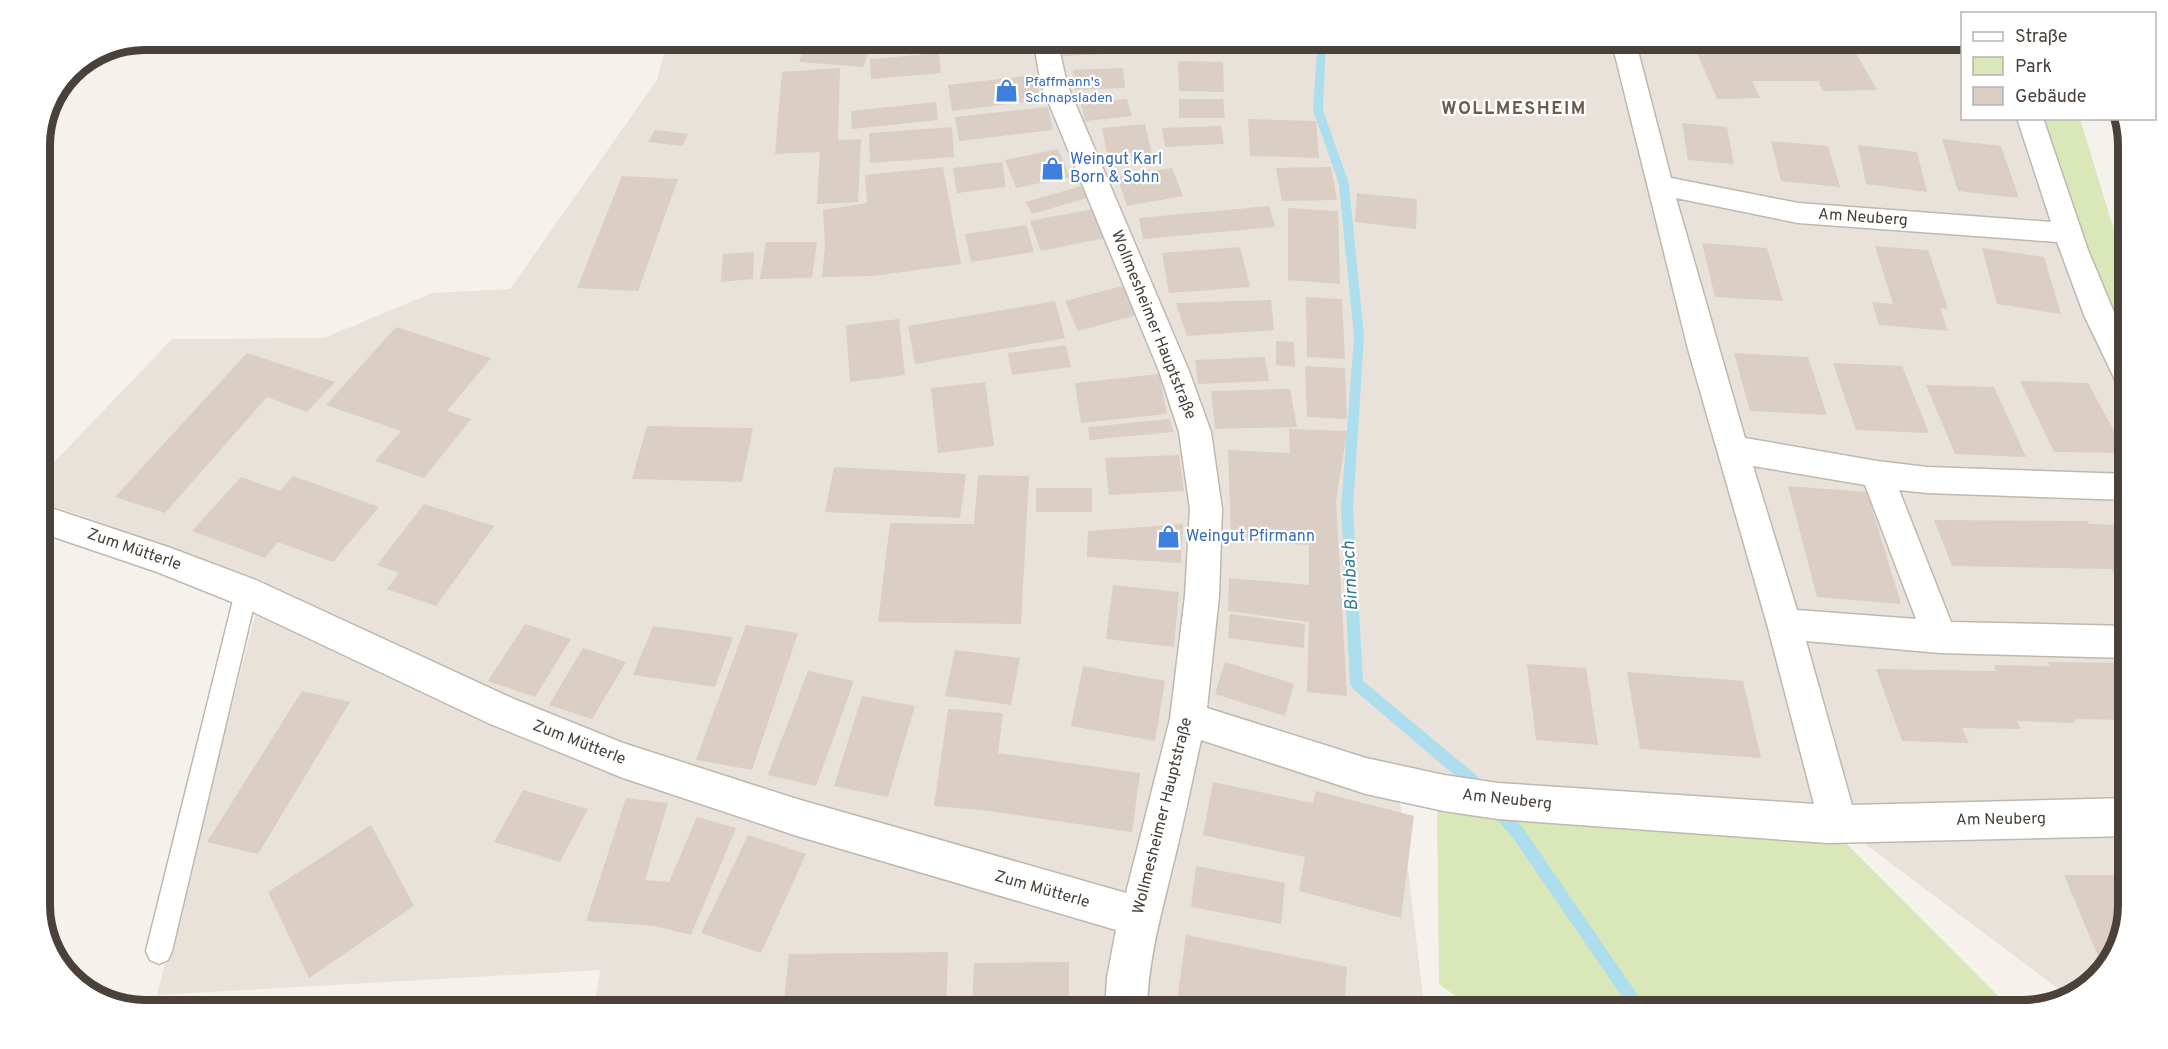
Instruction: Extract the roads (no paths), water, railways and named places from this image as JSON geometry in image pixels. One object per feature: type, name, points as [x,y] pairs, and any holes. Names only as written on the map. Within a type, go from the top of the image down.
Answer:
[{"type":"street","name":"Wollmesheimer Hauptstraße","points":[[1047,50],[1054,84],[1169,360],[1195,432],[1206,519],[1202,596],[1188,719],[1154,864],[1139,916],[1127,978],[1126,1000]]},
{"type":"street","points":[[1626,50],[1659,185],[1828,781],[1837,823]]},
{"type":"street","points":[[2031,120],[2103,324],[2118,355]]},
{"type":"street","name":"Am Neuberg","points":[[1659,185],[1798,213],[2070,233]]},
{"type":"street","points":[[1732,448],[1877,474],[1927,480],[2118,487]]},
{"type":"street","points":[[1877,474],[1940,638]]},
{"type":"street","name":"Zum Mütterle","points":[[50,522],[143,552],[246,592],[540,728],[626,761],[772,810],[1066,897],[1139,916]]},
{"type":"street","points":[[1784,624],[1940,638],[2118,642]]},
{"type":"street","name":"Am Neuberg","points":[[1188,719],[1398,784],[1498,801],[1837,823],[2118,817]]},
{"type":"lane","points":[[159,951],[246,592]]},
{"type":"waterway","name":"Birnbach","points":[[1321,50],[1318,110],[1344,184],[1359,337],[1347,507],[1357,684],[1481,791]]},
{"type":"waterway","name":"Birnbach","points":[[1496,808],[1518,833],[1633,1000]]},
{"type":"place","name":"Pfaffmann's Schnapsladen","points":[[1007,90]]},
{"type":"place","name":"Weingut Karl Born & Sohn","points":[[1052,169]]},
{"type":"place","name":"Weingut Pfirmann","points":[[1168,537]]},
{"type":"district","name":"WOLLMESHEIM","points":[[1514,109]]}]
